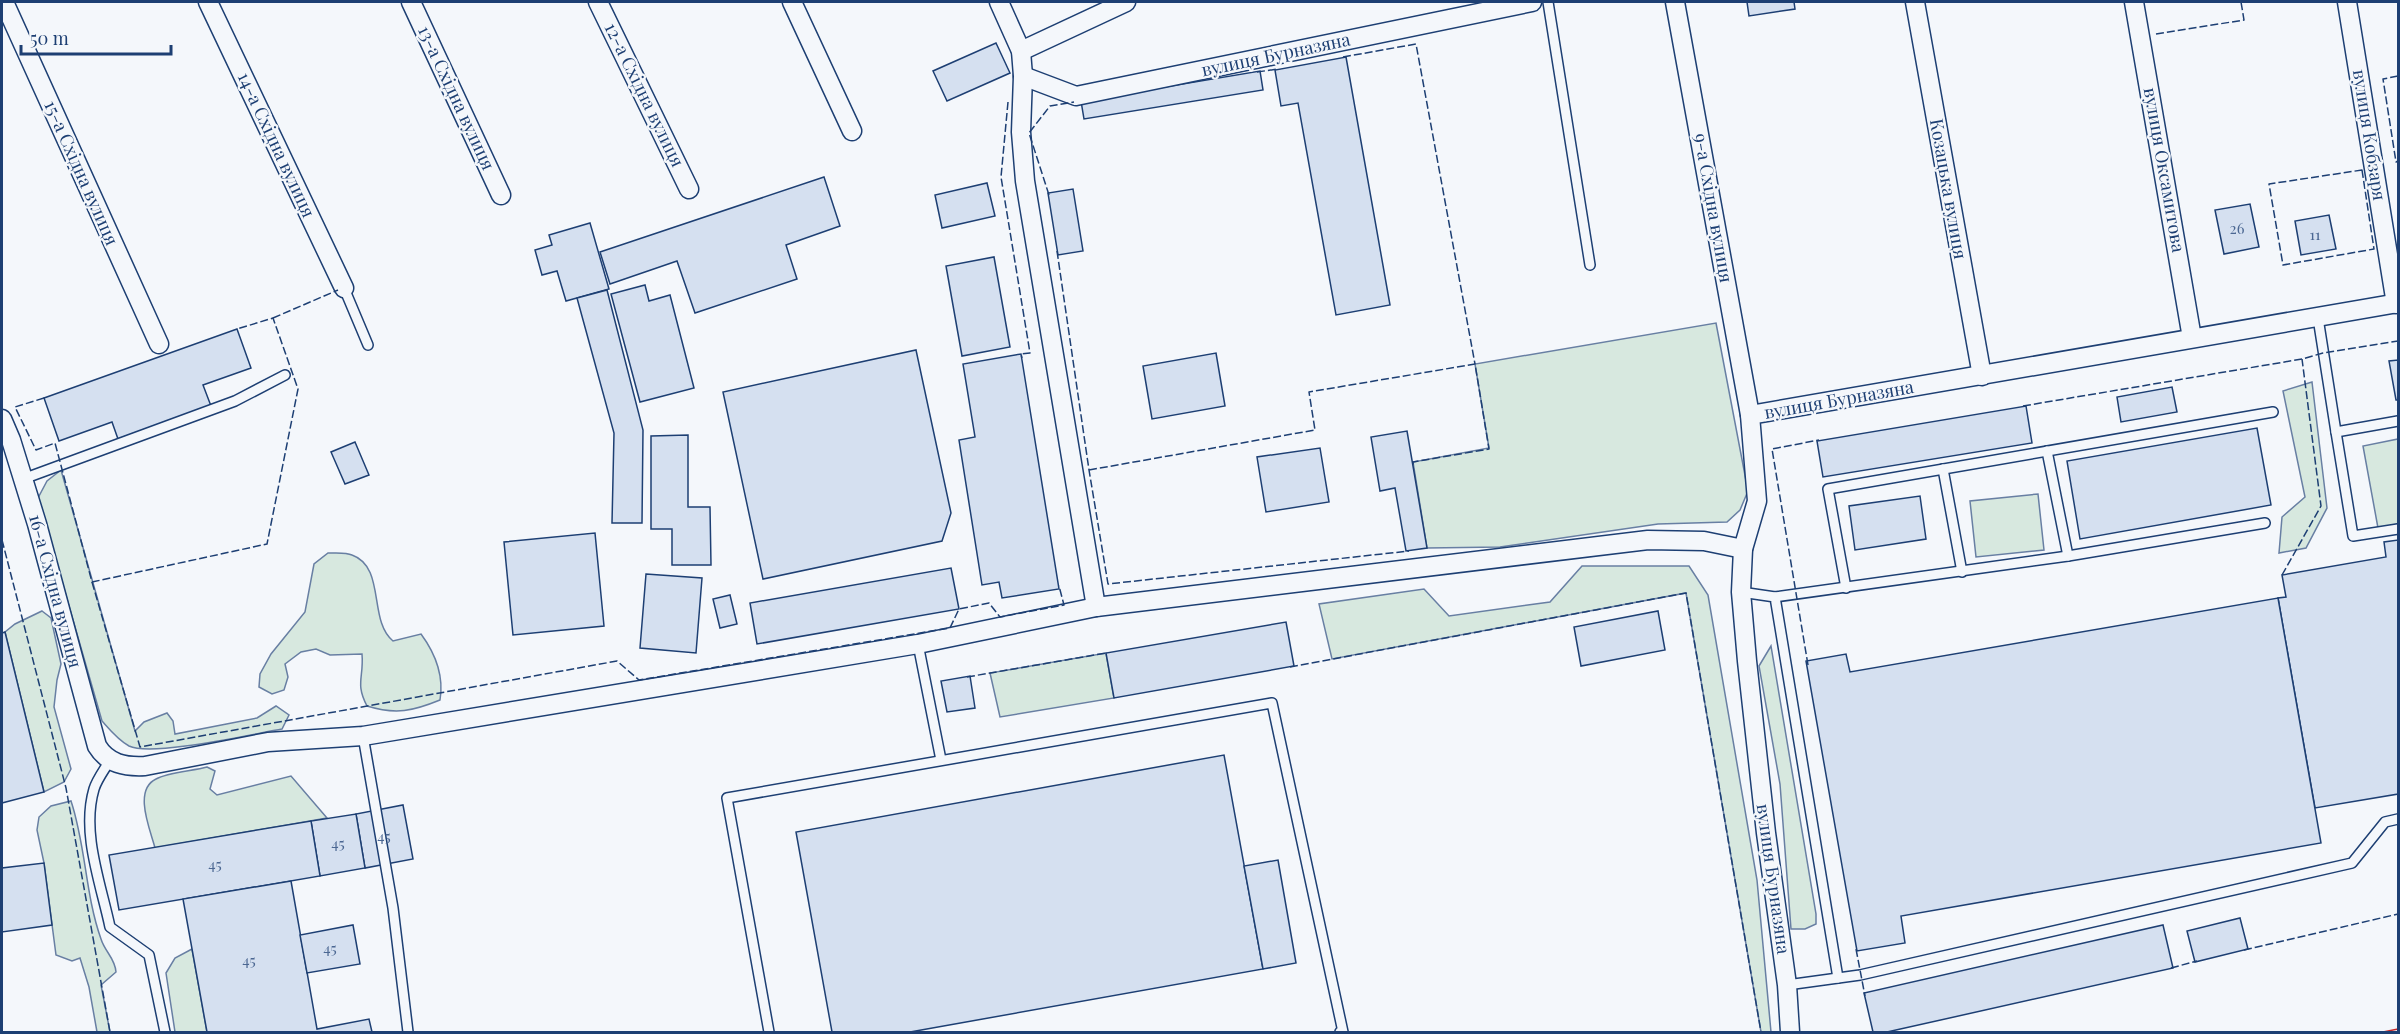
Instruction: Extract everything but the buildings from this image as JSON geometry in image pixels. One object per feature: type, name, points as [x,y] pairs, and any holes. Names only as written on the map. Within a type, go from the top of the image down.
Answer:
[{"type":"street","name":"15-а Східна вулиця","points":[[4,2],[159,344]]},
{"type":"street","name":"14-а Східна вулиця","points":[[208,2],[344,288]]},
{"type":"street","name":"13-а Східна вулиця","points":[[411,2],[501,195]]},
{"type":"street","name":"12-а Східна вулиця","points":[[598,2],[689,189]]},
{"type":"street","points":[[792,2],[852,131]]},
{"type":"street","points":[[999,2],[1021,51],[1023,76],[1021,132],[1025,182],[1096,607]]},
{"type":"street","points":[[1021,51],[1126,2]]},
{"type":"street","name":"вулиця Бурназяна","points":[[1023,76],[1076,96],[1532,2]]},
{"type":"street","name":"9-а Східна вулиця","points":[[1675,2],[1750,415]]},
{"type":"street","name":"Козацька вулиця","points":[[1916,2],[1982,376]]},
{"type":"street","name":"вулиця Оксамитова","points":[[2134,2],[2192,338]]},
{"type":"street","name":"вулиця Кобзаря","points":[[2347,2],[2397,303]]},
{"type":"street","name":"вулиця Бурназяна","points":[[1790,1032],[1787,985],[1747,661],[1742,592],[1743,549],[1757,501],[1750,415],[2397,303]]},
{"type":"street","name":"16-а Східна вулиця","points":[[2,419],[38,524],[97,746],[110,760]]},
{"type":"street","points":[[110,760],[131,766],[145,766],[268,742],[363,736],[918,644],[1096,607],[1648,540],[1704,542],[1743,549]]},
{"type":"lane","points":[[1548,2],[1590,265]]},
{"type":"lane","points":[[344,288],[368,345]]},
{"type":"lane","points":[[2318,318],[2354,536],[2398,529]]},
{"type":"lane","points":[[23,479],[235,401],[285,375]]},
{"type":"lane","points":[[1846,588],[1828,489],[2273,412]]},
{"type":"lane","points":[[2336,432],[2398,421]]},
{"type":"lane","points":[[2048,451],[2068,556]]},
{"type":"lane","points":[[1943,469],[1962,572]]},
{"type":"lane","points":[[1742,592],[1774,597],[1846,588],[2068,556],[2265,523]]},
{"type":"lane","points":[[1774,597],[1838,978]]},
{"type":"lane","points":[[918,644],[941,760]]},
{"type":"lane","points":[[769,1032],[727,798],[1272,703],[1344,1032],[1340,1032]]},
{"type":"lane","points":[[363,736],[393,908],[408,1032]]},
{"type":"lane","points":[[110,760],[95,786],[90,821],[91,841],[110,927],[149,955],[165,1032]]},
{"type":"lane","points":[[1787,985],[1860,975],[2352,863],[2385,822],[2398,819]]},
{"type":"shaded area","points":[[1716,323],[1748,491],[1740,510],[1727,522],[1658,524],[1500,547],[1427,548],[1413,462],[1489,448],[1475,364]]},
{"type":"shaded area","points":[[2312,382],[2327,508],[2306,548],[2279,553],[2282,517],[2305,497],[2283,391]]},
{"type":"shaded area","points":[[2398,439],[2398,524],[2378,528],[2363,446]]},
{"type":"shaded area","points":[[61,470],[135,731],[144,722],[167,713],[173,721],[175,734],[257,718],[276,706],[289,715],[282,729],[180,747],[141,749],[125,744],[102,721],[38,498],[47,481]]},
{"type":"shaded area","points":[[2038,494],[2044,550],[1976,557],[1970,501]]},
{"type":"shaded area","points":[[328,553],[350,554],[362,561],[373,582],[385,632],[393,641],[421,634],[437,665],[441,682],[440,700],[421,707],[396,711],[367,706],[361,692],[362,654],[330,655],[316,649],[301,652],[285,664],[288,677],[284,690],[272,694],[259,687],[260,674],[271,654],[305,612],[314,564]]},
{"type":"shaded area","points":[[1582,566],[1689,566],[1708,595],[1757,880],[1771,1032],[1761,1032],[1686,593],[1332,659],[1319,604],[1424,589],[1449,616],[1550,602]]},
{"type":"shaded area","points":[[42,611],[51,618],[61,664],[54,707],[71,769],[64,782],[44,792],[5,632],[15,624]]},
{"type":"shaded area","points":[[1771,646],[1816,914],[1816,924],[1805,929],[1791,929],[1780,784],[1759,666]]},
{"type":"shaded area","points":[[1106,653],[1114,698],[1000,717],[990,673]]},
{"type":"shaded area","points":[[207,767],[215,771],[210,789],[217,795],[291,776],[327,818],[155,848],[144,801],[149,784],[167,775]]},
{"type":"shaded area","points":[[71,801],[80,835],[96,922],[116,972],[101,985],[110,1032],[97,1032],[89,987],[80,958],[72,961],[56,955],[44,863],[37,830],[39,817],[51,806]]},
{"type":"shaded area","points":[[192,949],[207,1032],[175,1032],[166,973],[175,958]]},
{"type":"fence","points":[[2156,34],[2244,20],[2241,2]]},
{"type":"fence","points":[[1343,57],[1416,44],[1475,364]]},
{"type":"fence","points":[[1257,72],[1278,69]]},
{"type":"fence","points":[[2398,76],[2383,79],[2396,162],[2398,161]]},
{"type":"fence","points":[[1008,102],[1001,177],[1030,353],[1021,354],[1022,358]]},
{"type":"fence","points":[[1049,195],[1029,133],[1050,106],[1074,102]]},
{"type":"fence","points":[[2362,170],[2374,249],[2283,265],[2269,184],[2362,170]]},
{"type":"fence","points":[[1057,251],[1108,584],[1409,551]]},
{"type":"fence","points":[[273,318],[338,290]]},
{"type":"fence","points":[[44,398],[15,407],[36,450],[55,443],[92,582],[267,544],[298,389],[273,318],[237,329]]},
{"type":"fence","points":[[2023,406],[2398,341]]},
{"type":"fence","points":[[2282,575],[2321,506],[2302,359]]},
{"type":"fence","points":[[1089,470],[1315,430],[1309,392],[1475,364],[1489,449],[1413,462],[1413,465]]},
{"type":"fence","points":[[1808,665],[1772,449],[1819,440]]},
{"type":"fence","points":[[2,540],[66,788],[110,1032]]},
{"type":"fence","points":[[92,582],[140,747],[617,661],[639,680],[950,628],[959,609],[989,603],[1000,617],[1064,605],[1059,586]]},
{"type":"fence","points":[[1290,667],[1686,593],[1761,1032]]},
{"type":"fence","points":[[967,677],[1106,653]]},
{"type":"fence","points":[[2244,950],[2398,914]]},
{"type":"fence","points":[[1856,949],[1865,996]]},
{"type":"fence","points":[[2171,968],[2197,961]]},
{"type":"power","points":[[2383,1032],[2398,1029]]}]
